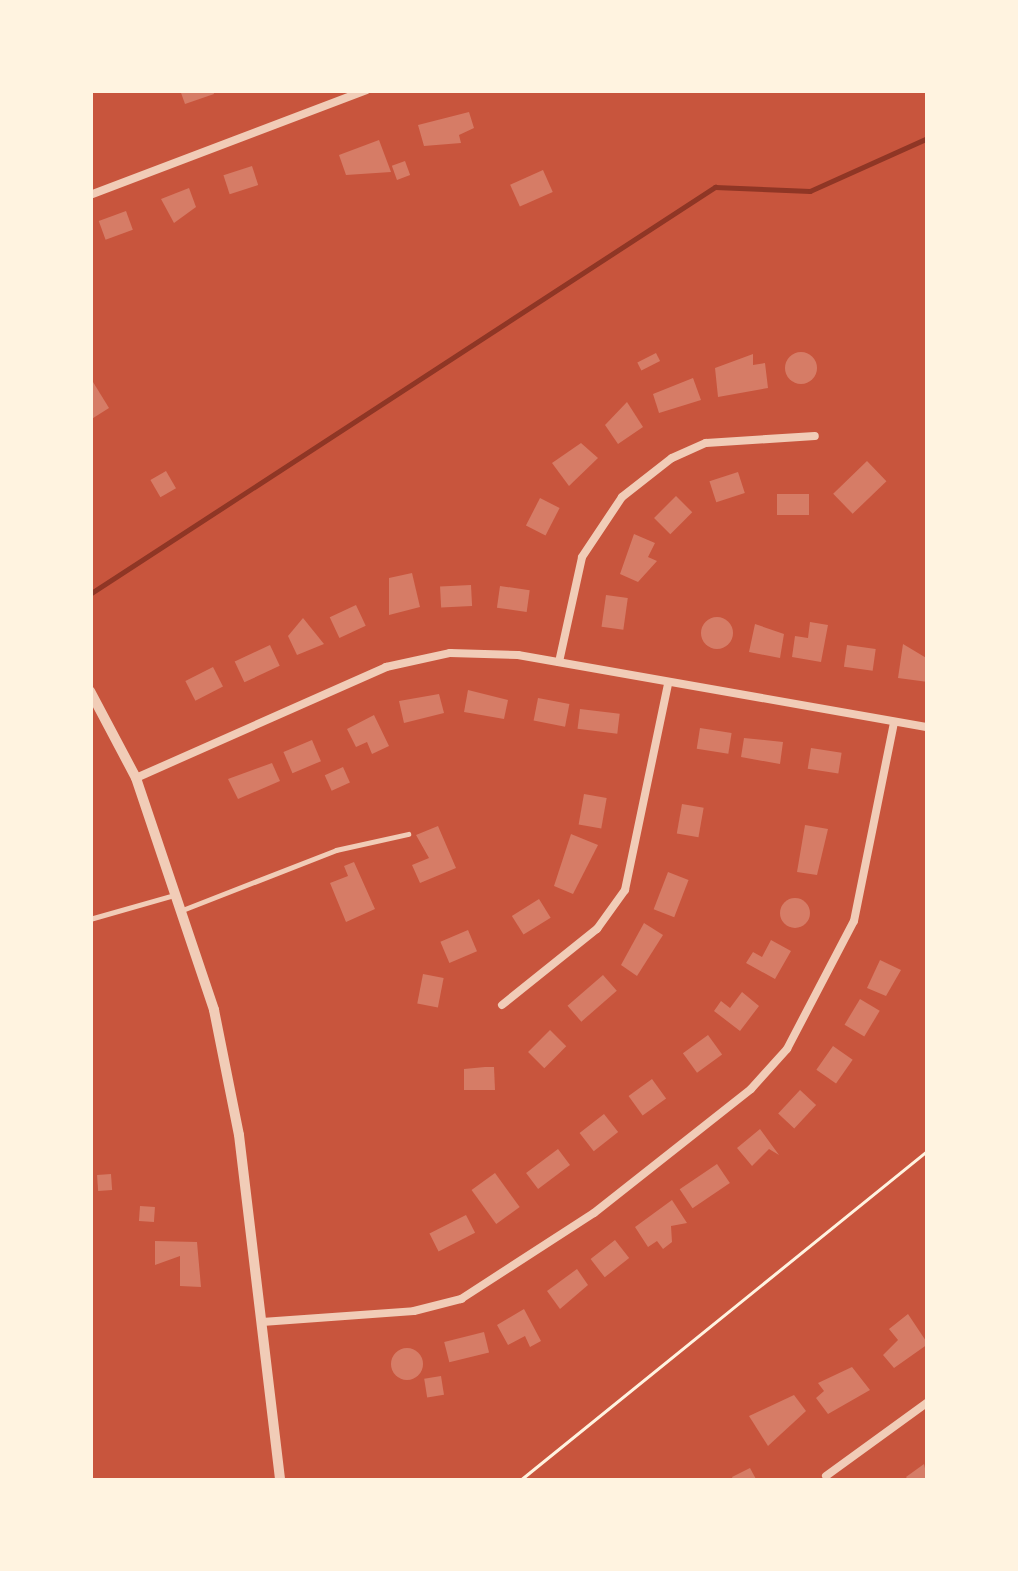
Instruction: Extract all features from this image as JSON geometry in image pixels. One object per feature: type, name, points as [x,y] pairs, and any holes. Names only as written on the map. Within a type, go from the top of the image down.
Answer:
[{"type":"street","points":[[90,195],[367,90]]},
{"type":"street","points":[[559,662],[578,568],[622,496],[672,458],[706,443],[815,436]]},
{"type":"street","points":[[136,778],[401,662],[475,652],[559,662],[928,728]]},
{"type":"street","points":[[502,1005],[598,929],[625,890],[668,684]]},
{"type":"street","points":[[90,691],[136,778],[180,893],[228,1073],[280,1481]]},
{"type":"street","points":[[262,1322],[414,1311],[475,1292],[594,1214],[751,1089],[787,1049],[854,920],[894,722]]},
{"type":"street","points":[[826,1476],[928,1402]]},
{"type":"lane","points":[[185,909],[336,850],[408,834]]},
{"type":"lane","points":[[90,919],[180,893]]},
{"type":"path","points":[[519,1481],[928,1150]]},
{"type":"building","points":[[180,90],[213,90],[214,94],[185,104]]},
{"type":"building","points":[[469,112],[474,128],[459,135],[461,143],[424,146],[418,125]]},
{"type":"building","points":[[379,140],[391,172],[346,175],[339,155]]},
{"type":"building","points":[[405,161],[410,175],[397,180],[392,166]]},
{"type":"building","points":[[252,166],[258,185],[230,194],[223,175]]},
{"type":"building","points":[[543,170],[553,192],[520,207],[510,185]]},
{"type":"building","points":[[189,188],[196,207],[174,223],[161,199]]},
{"type":"building","points":[[126,211],[133,230],[106,240],[99,221]]},
{"type":"building","points":[[801,352],[812,357],[817,368],[812,379],[801,384],[790,379],[785,368],[790,357]]},
{"type":"building","points":[[656,353],[660,361],[641,371],[637,363]]},
{"type":"building","points":[[753,354],[753,365],[765,363],[768,388],[718,397],[715,368]]},
{"type":"building","points":[[693,378],[701,400],[659,413],[653,394]]},
{"type":"building","points":[[90,384],[109,408],[90,420]]},
{"type":"building","points":[[627,402],[643,427],[618,444],[605,425]]},
{"type":"building","points":[[581,443],[598,458],[569,486],[552,463]]},
{"type":"building","points":[[867,461],[886,481],[853,514],[833,494]]},
{"type":"building","points":[[166,471],[176,488],[160,497],[150,480]]},
{"type":"building","points":[[738,472],[745,493],[716,502],[709,481]]},
{"type":"building","points":[[777,494],[809,494],[809,515],[777,515]]},
{"type":"building","points":[[676,496],[692,512],[670,534],[654,518]]},
{"type":"building","points":[[540,498],[560,508],[546,536],[526,526]]},
{"type":"building","points":[[634,534],[655,543],[648,557],[657,561],[638,582],[620,574]]},
{"type":"building","points":[[412,573],[420,607],[389,615],[389,578]]},
{"type":"building","points":[[471,585],[472,606],[441,608],[440,587]]},
{"type":"building","points":[[500,586],[530,590],[527,612],[497,608]]},
{"type":"building","points":[[606,595],[628,598],[623,630],[602,627]]},
{"type":"building","points":[[356,605],[366,626],[339,638],[330,617]]},
{"type":"building","points":[[717,617],[728,622],[733,633],[728,644],[717,649],[706,644],[701,633],[706,622]]},
{"type":"building","points":[[303,618],[324,644],[297,655],[288,636]]},
{"type":"building","points":[[810,622],[828,625],[821,662],[792,657],[795,636],[808,638]]},
{"type":"building","points":[[755,624],[784,634],[780,658],[749,652]]},
{"type":"building","points":[[903,644],[928,659],[928,682],[898,678]]},
{"type":"building","points":[[270,645],[280,666],[244,682],[235,661]]},
{"type":"building","points":[[847,645],[876,649],[873,671],[844,667]]},
{"type":"building","points":[[213,667],[223,687],[195,701],[185,681]]},
{"type":"building","points":[[468,690],[508,700],[504,719],[464,712]]},
{"type":"building","points":[[439,694],[444,713],[404,723],[399,701]]},
{"type":"building","points":[[538,698],[569,704],[565,727],[534,721]]},
{"type":"building","points":[[580,709],[620,714],[617,734],[578,729]]},
{"type":"building","points":[[374,715],[389,746],[372,754],[367,742],[356,747],[347,729]]},
{"type":"building","points":[[700,728],[732,733],[728,754],[697,749]]},
{"type":"building","points":[[744,738],[783,742],[780,764],[741,757]]},
{"type":"building","points":[[312,740],[321,761],[292,773],[283,752]]},
{"type":"building","points":[[811,748],[842,753],[838,774],[808,769]]},
{"type":"building","points":[[272,763],[280,781],[238,799],[228,779]]},
{"type":"building","points":[[343,767],[350,783],[332,791],[325,775]]},
{"type":"building","points":[[584,794],[607,798],[601,829],[579,825]]},
{"type":"building","points":[[682,804],[704,808],[698,837],[677,834]]},
{"type":"building","points":[[805,825],[828,829],[817,875],[797,872]]},
{"type":"building","points":[[438,826],[456,868],[420,883],[412,865],[429,858],[416,835]]},
{"type":"building","points":[[571,834],[598,845],[573,894],[554,886]]},
{"type":"building","points":[[354,862],[375,909],[346,922],[330,883],[348,876],[344,866]]},
{"type":"building","points":[[668,872],[689,880],[674,917],[654,909]]},
{"type":"building","points":[[795,898],[810,913],[795,928],[780,913]]},
{"type":"building","points":[[539,899],[551,918],[524,935],[512,916]]},
{"type":"building","points":[[644,923],[663,935],[637,976],[621,965]]},
{"type":"building","points":[[468,930],[477,951],[449,963],[440,942]]},
{"type":"building","points":[[771,940],[791,951],[775,979],[746,963],[753,952],[762,957]]},
{"type":"building","points":[[880,960],[901,970],[886,996],[867,988]]},
{"type":"building","points":[[423,974],[444,978],[438,1007],[417,1003]]},
{"type":"building","points":[[603,975],[617,991],[581,1022],[568,1006]]},
{"type":"building","points":[[742,992],[759,1006],[740,1031],[714,1011],[721,1001],[730,1008]]},
{"type":"building","points":[[860,999],[880,1011],[864,1037],[845,1025]]},
{"type":"building","points":[[550,1030],[566,1046],[544,1068],[528,1052]]},
{"type":"building","points":[[708,1035],[722,1054],[697,1073],[683,1053]]},
{"type":"building","points":[[833,1046],[853,1060],[836,1084],[816,1070]]},
{"type":"building","points":[[494,1067],[495,1090],[464,1090],[464,1069]]},
{"type":"building","points":[[652,1079],[666,1098],[643,1115],[629,1096]]},
{"type":"building","points":[[800,1090],[816,1105],[794,1128],[778,1113]]},
{"type":"building","points":[[604,1114],[618,1132],[594,1151],[580,1133]]},
{"type":"building","points":[[760,1129],[779,1155],[769,1149],[752,1166],[737,1148]]},
{"type":"building","points":[[558,1149],[570,1165],[538,1189],[526,1173]]},
{"type":"building","points":[[717,1164],[730,1183],[693,1208],[680,1189]]},
{"type":"building","points":[[495,1173],[520,1207],[496,1224],[472,1190]]},
{"type":"building","points":[[111,1174],[112,1190],[98,1191],[97,1175]]},
{"type":"building","points":[[672,1200],[687,1223],[671,1226],[672,1242],[663,1249],[657,1241],[648,1247],[635,1227]]},
{"type":"building","points":[[140,1206],[155,1207],[154,1222],[139,1221]]},
{"type":"building","points":[[466,1215],[475,1233],[439,1251],[429,1234]]},
{"type":"building","points":[[615,1240],[629,1258],[605,1277],[591,1259]]},
{"type":"building","points":[[155,1241],[197,1242],[201,1287],[180,1286],[180,1256],[155,1265]]},
{"type":"building","points":[[577,1269],[588,1285],[560,1309],[547,1291]]},
{"type":"building","points":[[524,1309],[541,1341],[530,1347],[525,1336],[508,1345],[497,1325]]},
{"type":"building","points":[[908,1314],[928,1344],[894,1368],[883,1355],[898,1340],[889,1329]]},
{"type":"building","points":[[484,1332],[489,1352],[449,1362],[444,1342]]},
{"type":"building","points":[[407,1348],[419,1352],[423,1364],[419,1376],[407,1380],[395,1376],[391,1364],[395,1352]]},
{"type":"building","points":[[852,1367],[870,1390],[828,1414],[816,1398],[824,1391],[818,1383]]},
{"type":"building","points":[[441,1376],[444,1395],[427,1397],[424,1379]]},
{"type":"building","points":[[794,1395],[806,1411],[768,1446],[749,1416]]},
{"type":"building","points":[[924,1464],[928,1481],[909,1481],[906,1477]]},
{"type":"building","points":[[750,1468],[757,1481],[734,1481],[732,1477]]},
{"type":"waterway","points":[[90,594],[715,187],[810,191],[928,138]]}]
